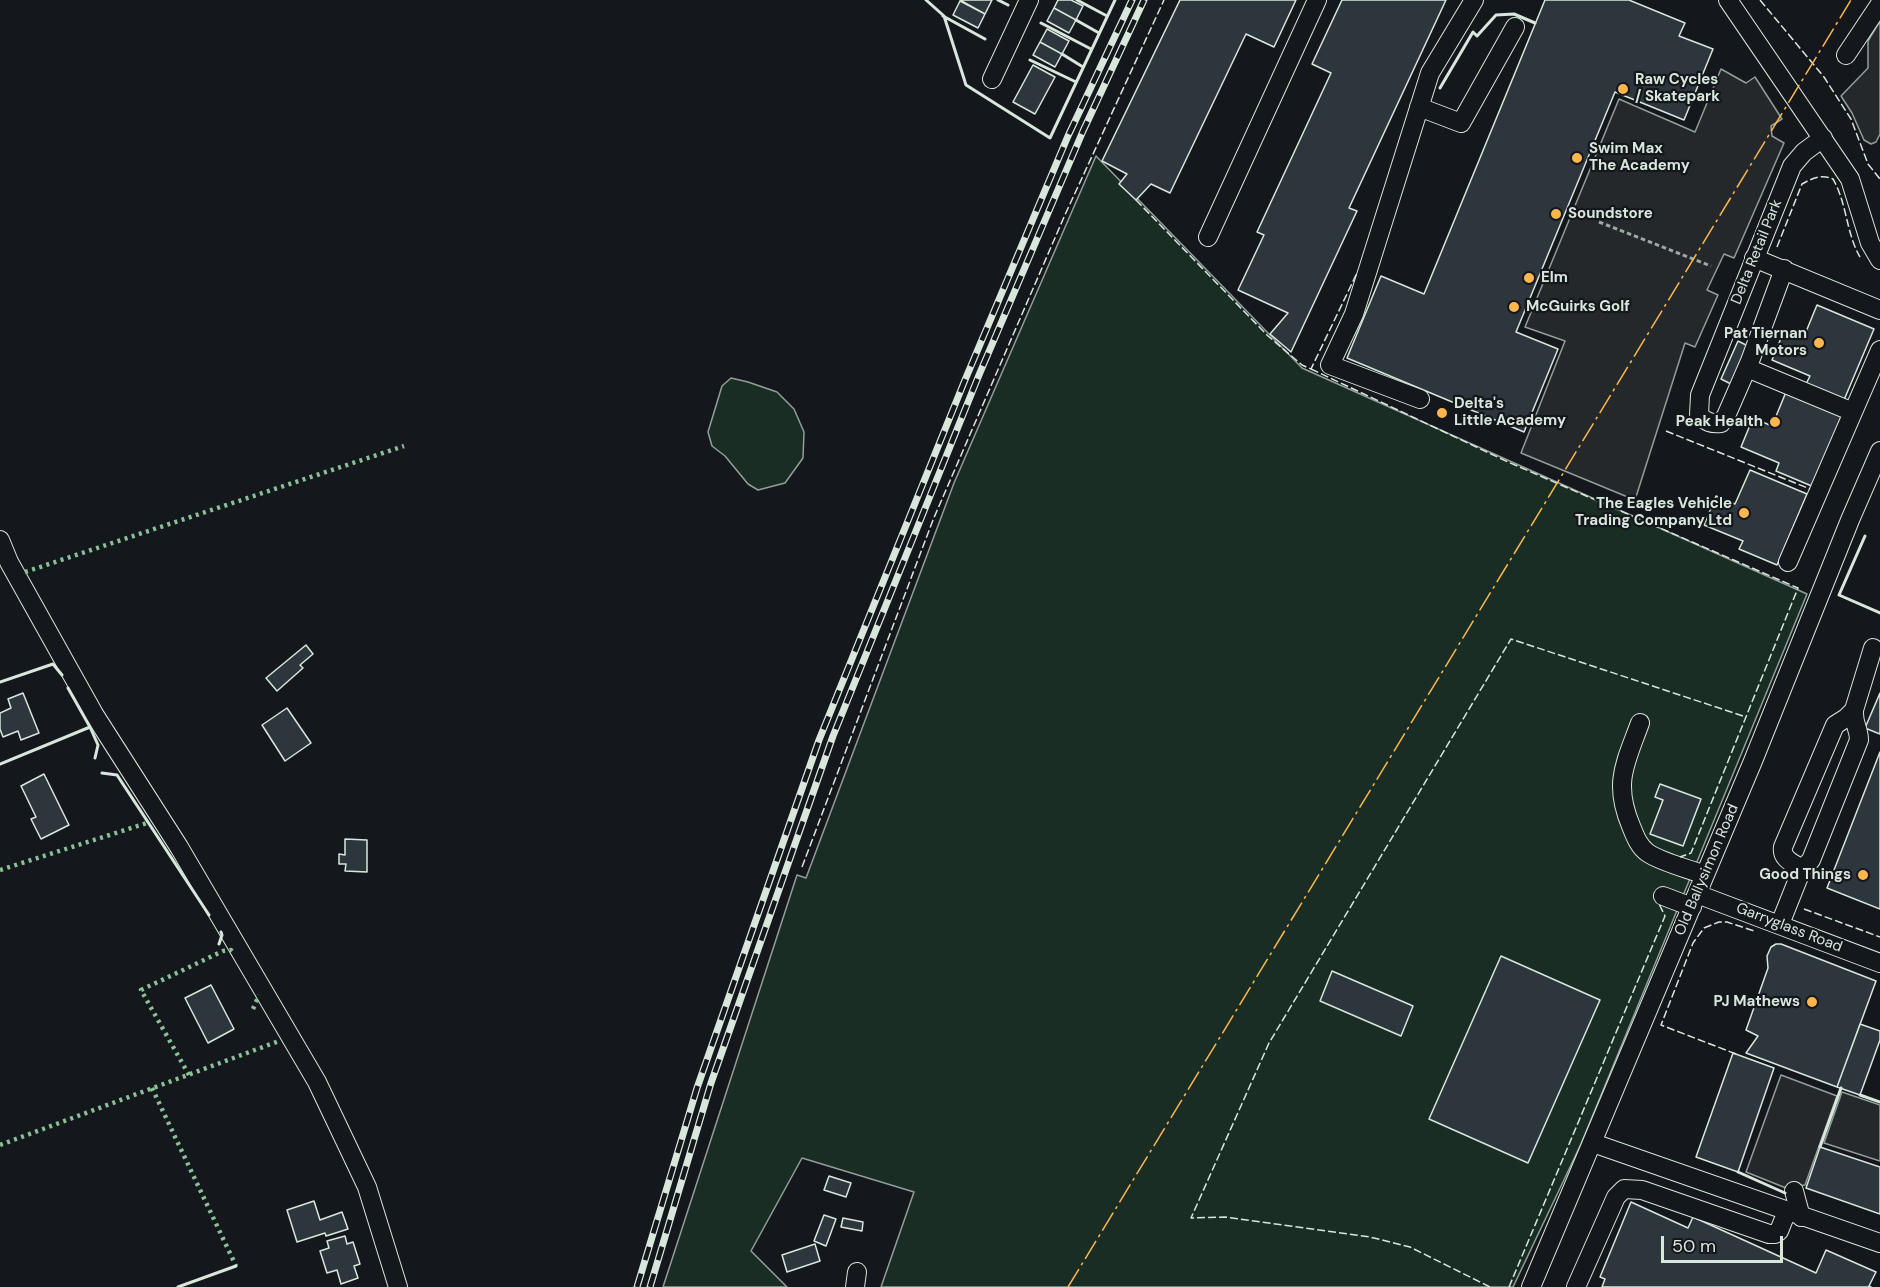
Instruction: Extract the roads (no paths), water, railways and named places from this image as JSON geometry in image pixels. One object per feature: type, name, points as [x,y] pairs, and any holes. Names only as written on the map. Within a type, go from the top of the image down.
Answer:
[{"type":"street","points":[[993,79],[1029,0]]},
{"type":"street","points":[[1208,237],[1317,0]]},
{"type":"street","points":[[1420,399],[1330,364],[1354,314],[1430,74],[1474,0]]},
{"type":"street","points":[[1728,0],[1851,179],[1870,243],[1880,260]]},
{"type":"street","points":[[1846,55],[1880,4]]},
{"type":"street","points":[[1419,107],[1461,123],[1515,27]]},
{"type":"street","name":"Delta Retail Park","points":[[1747,368],[1721,423],[1713,424],[1704,420],[1699,415],[1700,395],[1792,166],[1804,152],[1823,138]]},
{"type":"street","points":[[1754,258],[1880,310]]},
{"type":"street","points":[[1784,269],[1747,368],[1853,412]]},
{"type":"street","points":[[1788,562],[1880,350]]},
{"type":"street","name":"Old Ballysimon Road","points":[[1531,1287],[1695,900],[1880,451]]},
{"type":"street","points":[[0,540],[9,562],[94,714],[179,847],[317,1082],[367,1187],[398,1287]]},
{"type":"street","points":[[1780,924],[1802,869],[1811,860],[1859,740],[1859,732],[1853,720],[1854,710],[1873,648]]},
{"type":"street","points":[[1802,869],[1785,857],[1782,852],[1783,847],[1835,725],[1854,710]]},
{"type":"street","points":[[1640,723],[1622,772],[1621,785],[1624,807],[1635,836],[1643,849],[1651,855],[1705,875]]},
{"type":"street","name":"Garryglass Road","points":[[1663,896],[1695,900],[1780,924],[1880,963]]},
{"type":"street","points":[[1593,1143],[1880,1243]]},
{"type":"street","points":[[1576,1287],[1616,1197],[1624,1189],[1642,1190],[1769,1234],[1779,1231],[1794,1214],[1794,1191]]},
{"type":"railway","points":[[637,1287],[697,1088],[819,740],[965,380],[1068,136],[1132,0]]},
{"type":"railway","points":[[650,1287],[711,1083],[833,736],[979,375],[1083,131],[1144,0]]},
{"type":"place","name":"Raw Cycles / Skatepark","points":[[1623,89]]},
{"type":"place","name":"Swim Max The Academy","points":[[1577,158]]},
{"type":"place","name":"Soundstore","points":[[1556,214]]},
{"type":"place","name":"Elm","points":[[1529,278]]},
{"type":"place","name":"McGuirks Golf","points":[[1514,307]]},
{"type":"place","name":"Pat Tiernan Motors","points":[[1819,343]]},
{"type":"place","name":"Delta's Little Academy","points":[[1442,413]]},
{"type":"place","name":"Peak Health","points":[[1775,422]]},
{"type":"place","name":"The Eagles Vehicle Trading Company Ltd","points":[[1744,513]]},
{"type":"place","name":"Good Things","points":[[1863,875]]},
{"type":"place","name":"PJ Mathews","points":[[1812,1002]]}]
